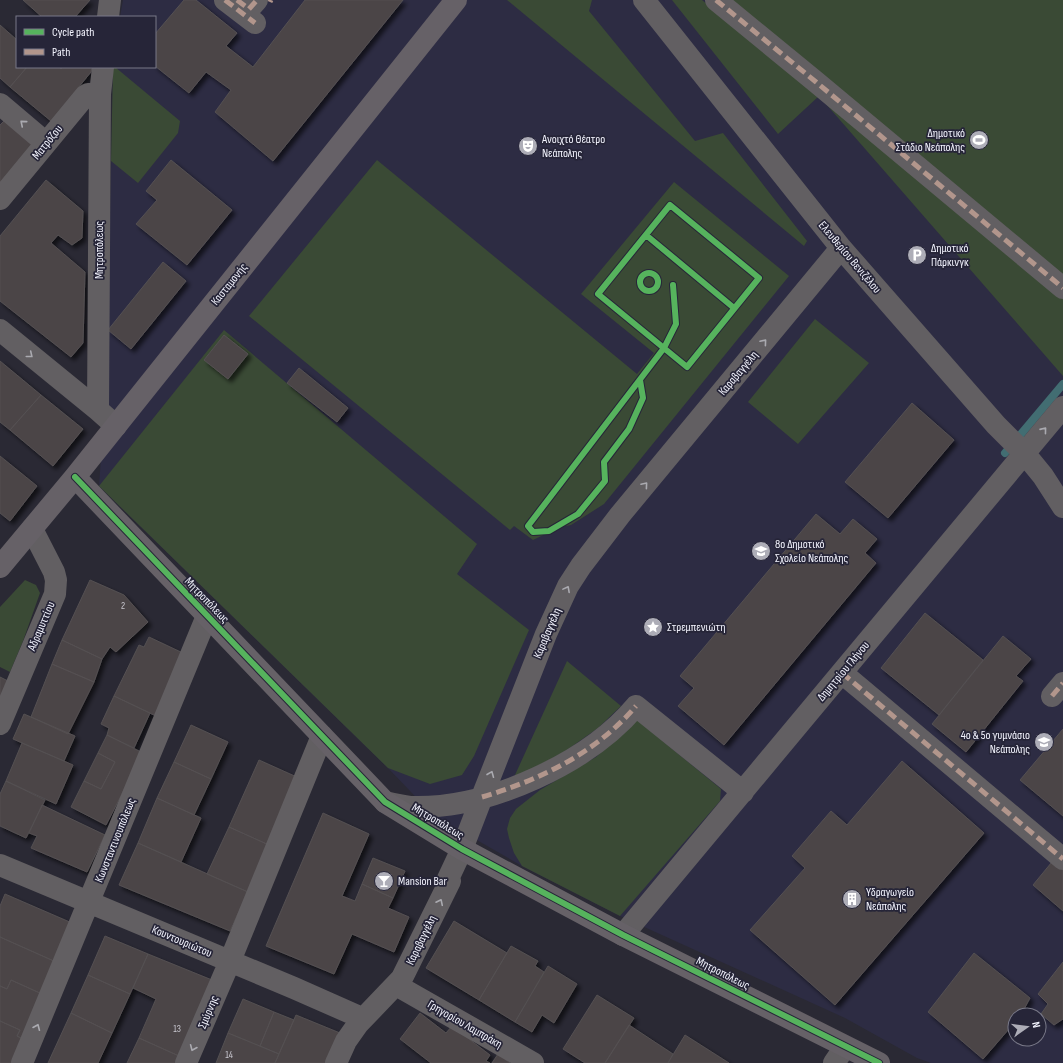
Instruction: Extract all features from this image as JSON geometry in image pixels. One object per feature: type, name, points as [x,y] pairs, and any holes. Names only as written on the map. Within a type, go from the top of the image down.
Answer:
[{"type":"street","points":[[108,16],[110,0]]},
{"type":"street","points":[[225,0],[255,23]]},
{"type":"street","points":[[237,0],[249,9],[266,1]]},
{"type":"street","name":"Κασταμονής","points":[[3,556],[32,529],[75,477],[456,0]]},
{"type":"street","name":"Ελευθερίου Βενιζέλου","points":[[644,0],[842,248],[996,425],[1025,454],[1043,476],[1063,507]]},
{"type":"street","points":[[716,0],[1063,288]]},
{"type":"street","name":"Μητροπόλεως","points":[[98,410],[100,94],[103,68]]},
{"type":"street","name":"Ματρόζου","points":[[0,200],[85,96],[88,94],[100,94]]},
{"type":"street","points":[[0,104],[46,143]]},
{"type":"street","name":"Καραβαγγέλη","points":[[336,1063],[346,1041],[362,1018],[402,978],[450,881],[447,881],[462,849],[552,620],[568,586],[581,566],[620,515],[842,248]]},
{"type":"street","points":[[0,330],[116,426]]},
{"type":"street","name":"Δημητρίου Γλήνου","points":[[623,935],[1063,407]]},
{"type":"street","name":"Μητροπόλεως","points":[[75,477],[385,802],[462,849],[623,935],[839,1055],[879,1063]]},
{"type":"street","name":"Αδραμυττίου","points":[[0,724],[55,594],[56,580],[54,572],[32,529]]},
{"type":"street","name":"Κωνσταντινουπόλεως","points":[[22,1063],[207,616]]},
{"type":"street","points":[[842,673],[1063,859]]},
{"type":"street","points":[[385,802],[404,806],[421,807],[453,803],[506,790],[532,780],[569,761],[605,736],[636,706],[743,792]]},
{"type":"street","name":"Σμύρνης","points":[[186,1063],[230,961],[322,736]]},
{"type":"street","name":"Κουντουριώτου","points":[[0,865],[362,1018]]},
{"type":"street","name":"Γρηγορίου Λαμπράκη","points":[[396,985],[533,1063]]},
{"type":"shaded area","name":"Στρεμπενιώτη","points":[[123,0],[1063,0],[1063,1063],[931,1063],[917,1058],[845,1018],[620,916],[522,866],[433,815],[388,768],[99,486],[107,373],[113,68],[156,68],[156,16],[120,16]]},
{"type":"green space","points":[[507,0],[592,0],[589,11],[695,141],[723,133],[807,241],[804,246]]},
{"type":"green space","points":[[672,0],[702,0],[1063,291],[1063,376],[819,96],[778,134]]},
{"type":"green space","name":"Δημοτικό Στάδιο Νεάπολης","points":[[726,0],[1063,0],[1063,281]]},
{"type":"green space","points":[[113,68],[116,68],[180,121],[178,133],[138,183],[111,161]]},
{"type":"green space","points":[[377,160],[637,374],[654,353],[581,294],[674,182],[789,276],[604,504],[571,525],[560,527],[533,540],[514,526],[510,530],[249,316]]},
{"type":"green space","points":[[815,319],[869,363],[798,444],[748,402]]},
{"type":"green space","points":[[224,330],[477,544],[457,574],[529,630],[474,756],[462,775],[430,784],[388,768],[99,486]]},
{"type":"green space","points":[[25,580],[36,585],[40,593],[10,672],[0,667],[0,607]]},
{"type":"green space","points":[[567,661],[621,706],[598,728],[564,752],[515,778],[515,775]]},
{"type":"green space","points":[[637,720],[721,789],[720,801],[620,916],[522,866],[514,853],[507,829],[510,818],[516,809],[540,790],[596,757]]},
{"type":"building","points":[[23,0],[90,0],[76,16],[41,16]]},
{"type":"building","points":[[184,0],[196,0],[237,33],[226,46],[253,67],[305,0],[403,0],[273,161],[215,112],[231,90],[206,72],[189,93],[156,67],[156,33]]},
{"type":"building","points":[[0,25],[16,39],[16,68],[26,68],[10,87],[0,78]]},
{"type":"building","points":[[26,68],[92,68],[91,72],[51,121],[10,87]]},
{"type":"building","points":[[5,120],[33,143],[0,183],[0,125]]},
{"type":"building","points":[[171,160],[232,210],[187,265],[136,224],[157,200],[146,191]]},
{"type":"building","points":[[46,180],[83,211],[82,238],[72,245],[58,235],[51,243],[85,272],[83,343],[71,357],[0,301],[0,236]]},
{"type":"building","points":[[163,262],[186,281],[131,349],[108,330]]},
{"type":"building","points":[[224,335],[248,354],[228,379],[204,360]]},
{"type":"building","points":[[0,361],[41,395],[10,430],[0,422]]},
{"type":"building","points":[[299,368],[348,408],[337,422],[287,383]]},
{"type":"building","points":[[41,395],[83,429],[53,466],[10,430]]},
{"type":"building","points":[[912,403],[954,440],[888,518],[845,482]]},
{"type":"building","points":[[0,456],[37,486],[10,521],[0,513]]},
{"type":"building","points":[[816,514],[840,534],[853,519],[877,539],[865,553],[876,563],[724,745],[678,706],[694,688],[680,676]]},
{"type":"building","points":[[90,580],[124,595],[148,622],[116,652],[110,647],[102,659],[62,640]]},
{"type":"building","points":[[925,613],[983,660],[939,715],[881,668]]},
{"type":"building","points":[[1003,636],[1031,659],[1016,676],[1023,681],[966,752],[932,724]]},
{"type":"building","points":[[149,637],[185,654],[156,716],[114,696],[139,645],[144,647]]},
{"type":"building","points":[[62,640],[102,659],[94,682],[52,664]]},
{"type":"building","points":[[52,664],[94,682],[68,734],[31,717]]},
{"type":"building","points":[[0,677],[8,681],[0,698]]},
{"type":"building","points":[[114,696],[150,713],[134,748],[107,735],[109,728],[101,724]]},
{"type":"building","points":[[24,714],[75,736],[64,761],[13,739]]},
{"type":"building","points":[[191,725],[228,742],[211,779],[174,762]]},
{"type":"building","points":[[1063,729],[1063,816],[1020,780]]},
{"type":"building","points":[[107,735],[143,753],[106,825],[71,807],[84,781],[101,789],[115,762],[98,753]]},
{"type":"building","points":[[22,743],[73,765],[56,804],[6,781]]},
{"type":"building","points":[[98,753],[115,762],[101,789],[84,781]]},
{"type":"building","points":[[259,760],[299,778],[269,845],[229,827]]},
{"type":"building","name":"Υδραγωγείο Νεάπολης","points":[[902,761],[984,833],[835,1005],[750,930],[805,868],[792,856],[831,811],[847,825]]},
{"type":"building","points":[[174,762],[211,779],[194,815],[157,798]]},
{"type":"building","points":[[6,781],[45,800],[26,838],[0,826],[0,794]]},
{"type":"building","points":[[157,798],[201,818],[181,862],[138,843]]},
{"type":"building","points":[[42,805],[105,835],[87,872],[31,848],[37,836],[29,833]]},
{"type":"building","points":[[323,813],[369,834],[342,896],[355,901],[362,884],[393,898],[388,908],[409,917],[394,952],[352,934],[334,974],[266,946]]},
{"type":"building","points":[[229,827],[269,845],[248,892],[207,874]]},
{"type":"building","points":[[138,843],[248,892],[230,931],[119,885]]},
{"type":"building","points":[[1056,857],[1063,863],[1063,911],[1033,885]]},
{"type":"building","points":[[373,858],[405,871],[393,898],[362,884]]},
{"type":"building","points":[[5,894],[72,923],[56,962],[0,937],[0,906]]},
{"type":"building","points":[[454,921],[507,953],[479,1000],[426,968]]},
{"type":"building","points":[[105,936],[148,954],[130,994],[88,975]]},
{"type":"building","points":[[0,937],[56,962],[42,994],[11,980],[7,989],[0,986]]},
{"type":"building","points":[[511,946],[538,961],[535,966],[544,972],[515,1022],[479,1000]]},
{"type":"building","points":[[974,953],[1030,998],[1025,1007],[1007,1007],[1007,1031],[983,1059],[928,1012]]},
{"type":"building","points":[[148,954],[212,980],[179,1056],[139,1038],[156,999],[133,988]]},
{"type":"building","points":[[1063,962],[1063,1019],[1054,1025],[1047,1019],[1046,1007],[1048,1004],[1038,994]]},
{"type":"building","points":[[548,966],[577,984],[554,1023],[542,1015],[532,1032],[515,1022]]},
{"type":"building","points":[[88,975],[130,994],[112,1033],[71,1013]]},
{"type":"building","points":[[11,980],[42,994],[23,1039],[17,1036],[20,1030],[0,1021],[0,986],[7,989]]},
{"type":"building","points":[[597,995],[634,1018],[605,1063],[585,1063],[563,1049]]},
{"type":"building","points":[[243,999],[274,1012],[260,1046],[228,1033]]},
{"type":"building","points":[[274,1012],[294,1020],[279,1054],[260,1046]]},
{"type":"building","points":[[71,1013],[112,1033],[98,1063],[48,1063]]},
{"type":"building","points":[[420,1013],[446,1033],[452,1026],[490,1055],[486,1061],[490,1063],[431,1063],[400,1039]]},
{"type":"building","points":[[296,1015],[340,1033],[326,1063],[275,1063]]},
{"type":"building","points":[[0,1021],[20,1030],[17,1036],[23,1039],[12,1063],[0,1063]]},
{"type":"building","points":[[629,1025],[673,1054],[668,1063],[605,1063]]},
{"type":"building","points":[[228,1033],[279,1054],[275,1063],[216,1063]]},
{"type":"building","points":[[685,1035],[729,1063],[668,1063]]},
{"type":"building","points":[[139,1038],[179,1056],[176,1063],[127,1063]]},
{"type":"building","points":[[498,1054],[510,1063],[492,1063]]},
{"type":"waterway","points":[[1005,453],[1063,384]]},
{"type":"marked path","points":[[225,0],[255,23]]},
{"type":"marked path","points":[[237,0],[249,9],[257,0]]},
{"type":"marked path","points":[[716,0],[1063,288]]},
{"type":"marked path","points":[[842,673],[1063,859]]},
{"type":"marked path","points":[[1052,696],[1063,683]]},
{"type":"marked path","points":[[482,797],[525,782],[566,763],[603,738],[636,706]]},
{"type":"cycle path","points":[[670,205],[759,278],[687,367],[598,294],[670,205]]},
{"type":"cycle path","points":[[646,235],[734,308]]},
{"type":"cycle path","points":[[649,273],[655,276],[658,282],[655,288],[649,291],[643,288],[640,282],[643,276],[649,273]]},
{"type":"cycle path","points":[[640,380],[643,398],[629,429],[604,462],[605,481],[578,514],[549,531],[533,532],[528,526],[664,348],[676,324],[673,285]]},
{"type":"cycle path","points":[[75,477],[385,802],[462,849],[623,935],[879,1063]]},
{"type":"place","name":"Δημοτικό Στάδιο Νεάπολης","points":[[979,140]]},
{"type":"place","name":"Ανοιχτό Θέατρο Νεάπολης","points":[[528,146]]},
{"type":"place","name":"Δημοτικό Πάρκινγκ","points":[[917,255]]},
{"type":"place","name":"8ο Δημοτικό Σχολείο Νεάπολης","points":[[761,551]]},
{"type":"place","name":"Στρεμπενιώτη","points":[[653,627]]},
{"type":"place","name":"4ο & 5ο γυμνάσιο Νεάπολης","points":[[1044,742]]},
{"type":"place","name":"Mansion Bar","points":[[384,881]]},
{"type":"place","name":"Υδραγωγείο Νεάπολης","points":[[852,899]]}]
